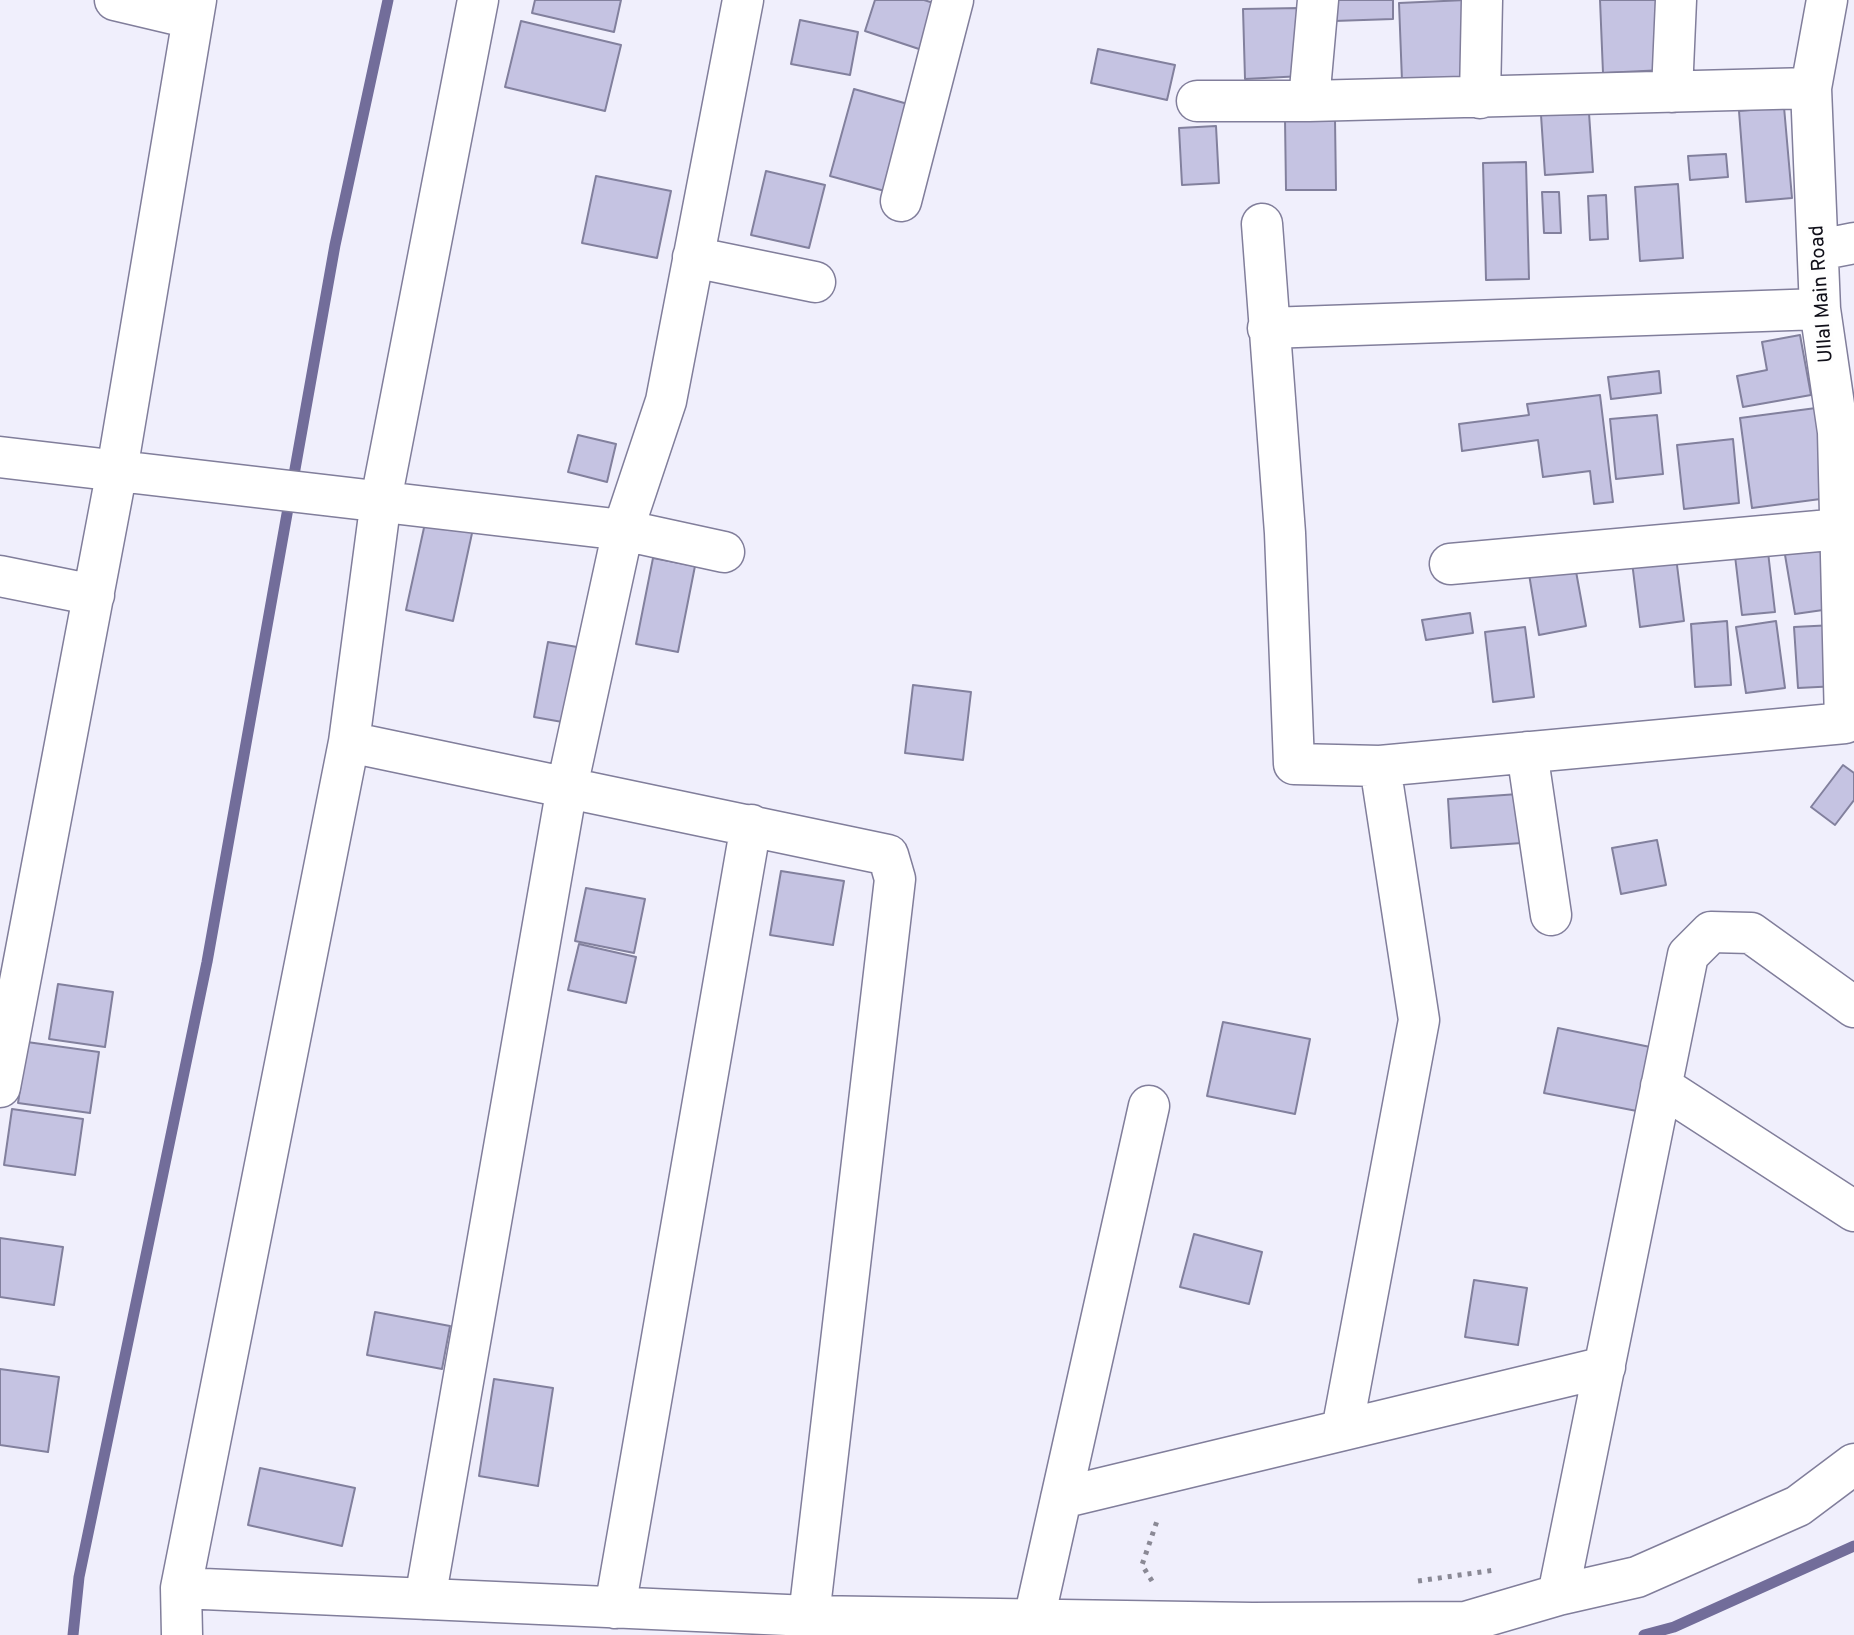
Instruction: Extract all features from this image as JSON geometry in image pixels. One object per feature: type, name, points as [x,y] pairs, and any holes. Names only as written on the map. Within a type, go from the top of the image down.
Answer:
[{"type":"street","points":[[0,1087],[117,470],[194,9],[115,0]]},
{"type":"street","points":[[182,1635],[181,1588],[349,742],[381,500],[478,0]]},
{"type":"street","points":[[425,1599],[567,787],[623,530],[666,401],[743,0]]},
{"type":"street","points":[[901,201],[953,0]]},
{"type":"street","points":[[1309,101],[1318,0]]},
{"type":"street","points":[[1480,98],[1482,0]]},
{"type":"street","points":[[1672,92],[1676,0]]},
{"type":"street","name":"Ullal Main Road","points":[[1827,0],[1811,88],[1836,247],[1820,309],[1846,431],[1841,529],[1850,726]]},
{"type":"street","points":[[1197,101],[1480,98],[1811,88]]},
{"type":"street","points":[[1262,224],[1285,533],[1294,764],[1380,766],[1850,726]]},
{"type":"street","points":[[693,257],[815,282]]},
{"type":"street","points":[[1268,328],[1820,309]]},
{"type":"street","points":[[0,457],[623,530],[724,552]]},
{"type":"street","points":[[1450,564],[1841,529]]},
{"type":"street","points":[[0,576],[94,595]]},
{"type":"street","points":[[349,742],[888,855],[895,879],[810,1626]]},
{"type":"street","points":[[1527,752],[1551,915]]},
{"type":"street","points":[[1342,1430],[1419,1020],[1380,766]]},
{"type":"street","points":[[615,1608],[751,825]]},
{"type":"street","points":[[1558,1595],[1688,955],[1711,932],[1751,933],[1854,1007]]},
{"type":"street","points":[[1661,1086],[1854,1211]]},
{"type":"street","points":[[1034,1619],[1149,1106]]},
{"type":"street","points":[[1061,1498],[1605,1367]]},
{"type":"street","points":[[181,1588],[615,1608],[810,1626],[1034,1619],[1252,1623],[1466,1622],[1558,1595],[1637,1577],[1798,1506],[1854,1464]]},
{"type":"path","points":[[1157,1521],[1142,1565],[1150,1581],[1163,1582]]},
{"type":"path","points":[[1403,1581],[1506,1569]]},
{"type":"building","points":[[535,0],[621,0],[614,32],[532,13]]},
{"type":"building","points":[[875,0],[924,0],[940,5],[925,51],[865,31]]},
{"type":"building","points":[[1334,0],[1393,0],[1393,19],[1334,21]]},
{"type":"building","points":[[1466,0],[1470,78],[1402,81],[1399,3]]},
{"type":"building","points":[[1600,0],[1661,0],[1664,70],[1603,73]]},
{"type":"building","points":[[1300,8],[1303,76],[1245,79],[1243,9]]},
{"type":"building","points":[[800,20],[858,32],[850,75],[791,64]]},
{"type":"building","points":[[521,21],[621,45],[605,111],[505,87]]},
{"type":"building","points":[[1098,49],[1175,65],[1167,100],[1091,83]]},
{"type":"building","points":[[854,89],[915,106],[892,193],[830,176]]},
{"type":"building","points":[[1784,107],[1792,198],[1746,202],[1739,111]]},
{"type":"building","points":[[1589,113],[1593,172],[1545,175],[1541,115]]},
{"type":"building","points":[[1285,119],[1335,119],[1336,190],[1286,190]]},
{"type":"building","points":[[1216,126],[1219,183],[1182,185],[1179,128]]},
{"type":"building","points":[[1726,154],[1728,177],[1690,180],[1688,156]]},
{"type":"building","points":[[1526,162],[1529,279],[1486,280],[1483,163]]},
{"type":"building","points":[[766,171],[825,185],[809,248],[751,235]]},
{"type":"building","points":[[596,176],[671,191],[657,258],[582,243]]},
{"type":"building","points":[[1678,184],[1683,258],[1640,261],[1635,187]]},
{"type":"building","points":[[1542,192],[1559,192],[1561,233],[1544,233]]},
{"type":"building","points":[[1606,195],[1608,239],[1590,240],[1588,196]]},
{"type":"building","points":[[1800,335],[1811,395],[1743,407],[1737,376],[1767,370],[1762,342]]},
{"type":"building","points":[[1659,371],[1661,393],[1611,399],[1608,377]]},
{"type":"building","points":[[1600,395],[1613,502],[1594,504],[1590,471],[1543,477],[1538,440],[1462,451],[1459,424],[1529,415],[1527,404]]},
{"type":"building","points":[[1816,408],[1828,498],[1752,508],[1740,418]]},
{"type":"building","points":[[1657,415],[1663,474],[1616,479],[1610,419]]},
{"type":"building","points":[[578,435],[616,444],[607,482],[568,472]]},
{"type":"building","points":[[1733,439],[1739,503],[1684,509],[1677,445]]},
{"type":"building","points":[[427,514],[474,524],[453,621],[406,610]]},
{"type":"building","points":[[1827,543],[1837,608],[1795,614],[1784,549]]},
{"type":"building","points":[[1768,552],[1775,612],[1742,615],[1735,556]]},
{"type":"building","points":[[1676,557],[1684,621],[1640,627],[1632,562]]},
{"type":"building","points":[[653,558],[695,566],[678,652],[636,644]]},
{"type":"building","points":[[1575,566],[1586,626],[1539,635],[1529,574]]},
{"type":"building","points":[[1470,613],[1473,633],[1426,640],[1422,620]]},
{"type":"building","points":[[1727,621],[1731,685],[1695,687],[1691,624]]},
{"type":"building","points":[[1776,621],[1785,688],[1746,693],[1736,627]]},
{"type":"building","points":[[1834,625],[1838,686],[1798,688],[1794,627]]},
{"type":"building","points":[[1525,627],[1534,697],[1493,702],[1485,632]]},
{"type":"building","points":[[548,642],[583,648],[568,723],[534,717]]},
{"type":"building","points":[[913,685],[971,692],[963,760],[905,753]]},
{"type":"building","points":[[1843,765],[1854,773],[1854,800],[1835,825],[1811,807]]},
{"type":"building","points":[[1518,794],[1522,843],[1451,848],[1448,799]]},
{"type":"building","points":[[1657,840],[1666,885],[1621,894],[1612,848]]},
{"type":"building","points":[[781,871],[844,881],[833,945],[770,935]]},
{"type":"building","points":[[586,888],[645,899],[634,953],[575,941]]},
{"type":"building","points":[[579,944],[636,957],[626,1003],[568,990]]},
{"type":"building","points":[[58,984],[113,992],[105,1047],[49,1039]]},
{"type":"building","points":[[1223,1022],[1310,1039],[1295,1114],[1207,1096]]},
{"type":"building","points":[[1558,1028],[1655,1048],[1642,1112],[1544,1093]]},
{"type":"building","points":[[27,1042],[99,1052],[90,1113],[18,1103]]},
{"type":"building","points":[[12,1109],[83,1119],[75,1175],[4,1165]]},
{"type":"building","points":[[1194,1234],[1262,1252],[1249,1304],[1180,1287]]},
{"type":"building","points":[[0,1238],[63,1247],[54,1305],[0,1297]]},
{"type":"building","points":[[1474,1280],[1527,1288],[1518,1345],[1465,1337]]},
{"type":"building","points":[[375,1312],[450,1326],[442,1369],[367,1355]]},
{"type":"building","points":[[0,1369],[59,1377],[48,1452],[0,1445]]},
{"type":"building","points":[[494,1379],[553,1388],[538,1486],[479,1476]]},
{"type":"building","points":[[260,1468],[355,1488],[342,1546],[248,1525]]},
{"type":"waterway","points":[[73,1635],[79,1577],[207,962],[335,245],[388,0]]},
{"type":"waterway","points":[[1644,1635],[1674,1627],[1854,1546]]}]
